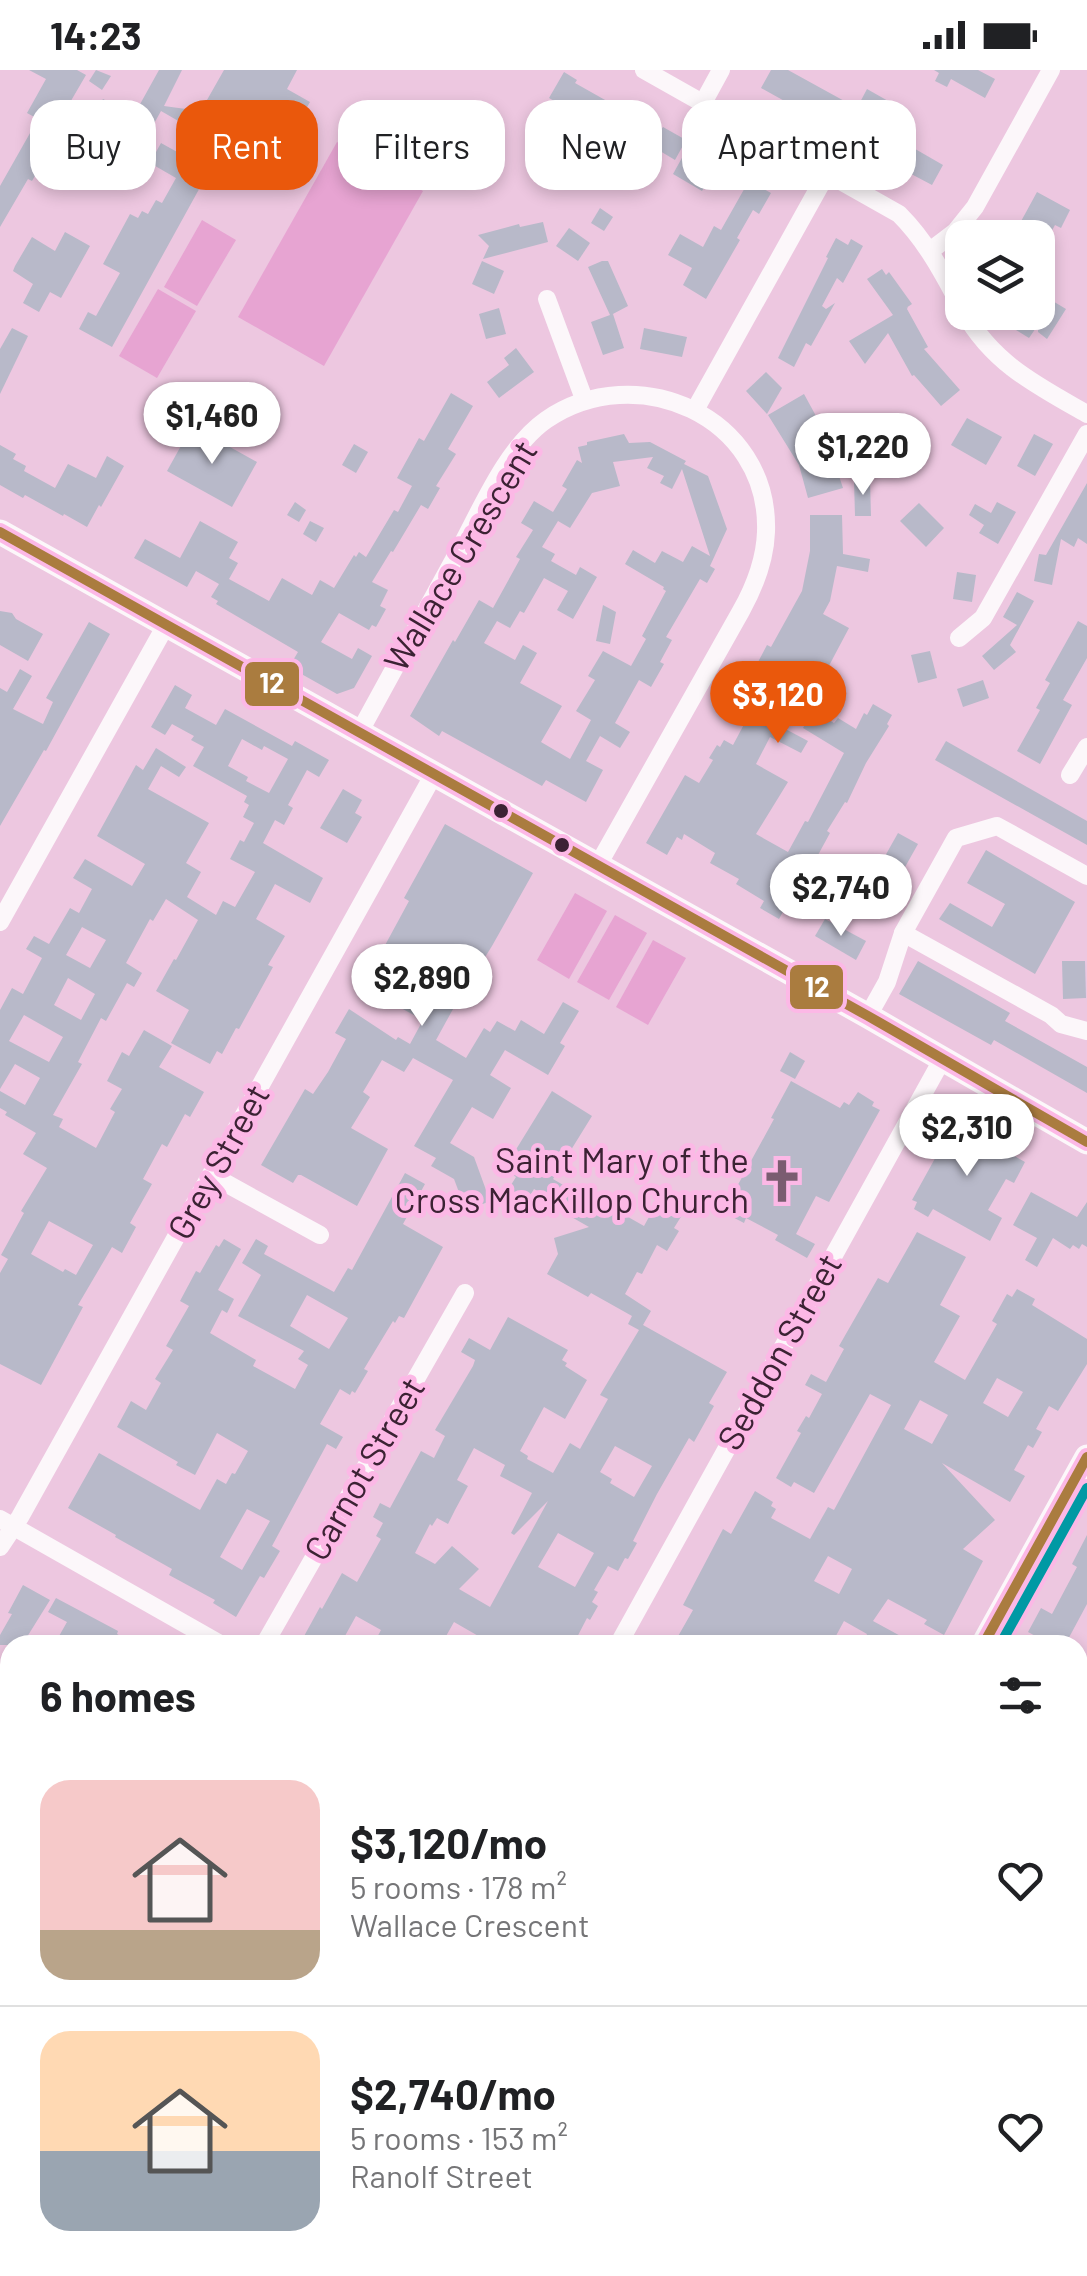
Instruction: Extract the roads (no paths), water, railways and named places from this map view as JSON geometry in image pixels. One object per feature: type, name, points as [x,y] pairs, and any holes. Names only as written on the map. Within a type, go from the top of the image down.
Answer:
[{"type":"street","points":[[644,70],[698,100]]},
{"type":"street","points":[[705,100],[721,70]]},
{"type":"street","points":[[930,251],[955,232],[975,206],[1051,70]]},
{"type":"street","points":[[696,410],[818,190]]},
{"type":"street","points":[[857,190],[899,214],[916,231],[945,277]]},
{"type":"street","points":[[547,300],[584,400]]},
{"type":"street","points":[[977,330],[1016,373],[1087,414]]},
{"type":"street","name":"Wallace Crescent","points":[[358,733],[511,459],[542,423],[584,400],[614,394],[658,397],[696,410],[726,434],[755,476],[766,530],[760,570],[742,611],[598,865]]},
{"type":"street","points":[[958,638],[983,618],[1087,434]]},
{"type":"street","points":[[0,532],[1087,1142]]},
{"type":"street","points":[[0,922],[166,625]]},
{"type":"street","points":[[1070,775],[1087,747]]},
{"type":"street","name":"Grey Street","points":[[0,1547],[7,1523],[212,1175],[434,774]]},
{"type":"street","points":[[868,1016],[887,982],[904,933],[956,838],[997,826],[1087,876]]},
{"type":"street","points":[[904,933],[1061,1024],[1087,1031]]},
{"type":"street","name":"Seddon Street","points":[[624,1635],[943,1058]]},
{"type":"street","points":[[212,1175],[320,1235]]},
{"type":"street","name":"Carnot Street","points":[[270,1635],[465,1293]]},
{"type":"street","points":[[989,1635],[1087,1457]]},
{"type":"street","points":[[7,1523],[204,1635]]},
{"type":"place","name":"Saint Mary of the Cross MacKillop Church","points":[[782,1181]]}]
